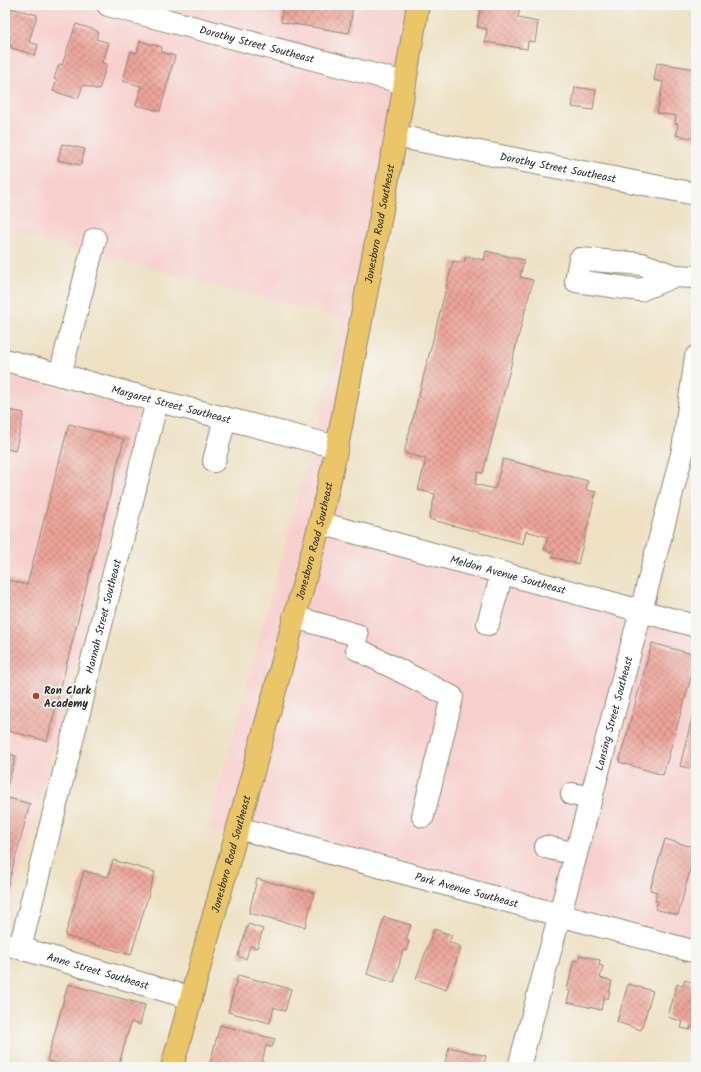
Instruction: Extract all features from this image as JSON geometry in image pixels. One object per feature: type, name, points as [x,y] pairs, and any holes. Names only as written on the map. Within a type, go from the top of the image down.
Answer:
[{"type":"main road","name":"Jonesboro Road Southeast","points":[[172,1067],[320,523],[337,447],[396,136],[418,5]]},
{"type":"street","name":"Dorothy Street Southeast","points":[[108,5],[405,83]]},
{"type":"street","name":"Dorothy Street Southeast","points":[[396,136],[696,194]]},
{"type":"street","points":[[60,375],[95,239]]},
{"type":"street","points":[[674,276],[640,290],[576,281],[580,259],[642,264],[674,276],[696,277]]},
{"type":"street","name":"Lansing Street Southeast","points":[[519,1067],[576,854],[582,796],[598,737],[641,611],[682,450],[696,357]]},
{"type":"street","name":"Margaret Street Southeast","points":[[5,360],[337,447]]},
{"type":"street","name":"Hannah Street Southeast","points":[[12,946],[157,401]]},
{"type":"street","points":[[214,461],[225,418]]},
{"type":"street","name":"Meldon Avenue Southeast","points":[[320,523],[696,626]]},
{"type":"street","points":[[488,624],[502,573]]},
{"type":"street","points":[[294,617],[357,642],[452,697],[423,816]]},
{"type":"street","name":"Park Avenue Southeast","points":[[238,828],[696,952]]},
{"type":"street","points":[[546,846],[576,854]]},
{"type":"street","name":"Anne Street Southeast","points":[[12,946],[191,998]]},
{"type":"shaded area","points":[[5,5],[424,5],[400,125],[336,532],[696,633],[696,954],[208,830],[345,320],[5,229]]},
{"type":"shaded area","name":"Ron Clark Academy","points":[[5,374],[129,407],[135,410],[138,417],[126,471],[8,920],[5,925]]},
{"type":"building","points":[[283,5],[353,6],[349,33],[281,22]]},
{"type":"building","points":[[481,5],[506,5],[520,7],[518,18],[538,22],[535,42],[528,41],[527,49],[485,42],[487,29],[477,27]]},
{"type":"building","points":[[11,8],[37,15],[29,42],[38,45],[35,55],[11,48],[12,46],[5,44],[5,29]]},
{"type":"building","points":[[76,24],[98,31],[96,39],[109,43],[102,63],[107,64],[99,90],[83,85],[78,99],[53,91],[57,80],[54,79],[59,64],[62,65]]},
{"type":"building","points":[[140,41],[162,47],[161,52],[175,56],[160,111],[136,105],[141,86],[123,81],[131,51],[137,53]]},
{"type":"building","points":[[657,63],[696,69],[696,139],[676,135],[678,124],[675,123],[676,116],[657,113],[663,82],[654,80]]},
{"type":"building","points":[[575,87],[596,90],[593,110],[572,107]]},
{"type":"building","points":[[62,144],[85,149],[81,165],[58,160]]},
{"type":"building","points":[[486,251],[524,260],[520,277],[533,280],[483,473],[478,472],[475,484],[495,489],[503,459],[588,481],[586,490],[596,492],[578,564],[552,557],[554,553],[544,550],[548,537],[526,531],[523,544],[429,519],[435,494],[418,490],[426,459],[404,453],[453,261],[464,263],[466,256],[484,260]]},
{"type":"building","points":[[5,409],[24,413],[15,451],[5,448]]},
{"type":"building","points":[[69,424],[124,439],[47,741],[5,730],[5,579],[27,585]]},
{"type":"building","points":[[652,643],[696,655],[696,660],[663,775],[619,762]]},
{"type":"building","points":[[696,706],[696,770],[680,766]]},
{"type":"building","points":[[5,753],[16,756],[5,793]]},
{"type":"building","points":[[5,797],[30,804],[5,896]]},
{"type":"building","points":[[665,839],[696,848],[678,915],[655,909],[658,901],[655,901],[657,892],[650,890]]},
{"type":"building","points":[[113,860],[155,872],[131,955],[65,936],[84,871],[108,877]]},
{"type":"building","points":[[257,879],[314,893],[305,927],[249,913]]},
{"type":"building","points":[[696,909],[696,921],[693,920]]},
{"type":"building","points":[[384,917],[411,925],[406,940],[409,941],[406,951],[403,950],[394,983],[367,974]]},
{"type":"building","points":[[248,924],[263,929],[257,948],[250,946],[246,959],[238,956]]},
{"type":"building","points":[[434,929],[452,935],[449,942],[461,947],[446,990],[416,979]]},
{"type":"building","points":[[580,955],[600,960],[599,965],[603,966],[600,978],[612,981],[608,999],[604,997],[601,1010],[567,1002],[570,991],[567,990],[574,960],[578,961]]},
{"type":"building","points":[[238,975],[291,989],[285,1011],[274,1007],[270,1023],[228,1012]]},
{"type":"building","points":[[685,980],[696,984],[696,1028],[691,1026],[690,1030],[681,1028],[683,1022],[668,1017],[677,984],[683,986]]},
{"type":"building","points":[[68,984],[145,1005],[140,1025],[131,1022],[118,1067],[70,1067],[47,1061]]},
{"type":"building","points":[[628,984],[653,991],[641,1030],[617,1022]]},
{"type":"building","points":[[220,1025],[275,1039],[272,1047],[266,1046],[262,1062],[269,1064],[268,1067],[224,1067],[210,1063]]},
{"type":"building","points":[[449,1047],[486,1056],[483,1067],[444,1067]]},
{"type":"place","name":"Ron Clark Academy","points":[[36,696]]}]
